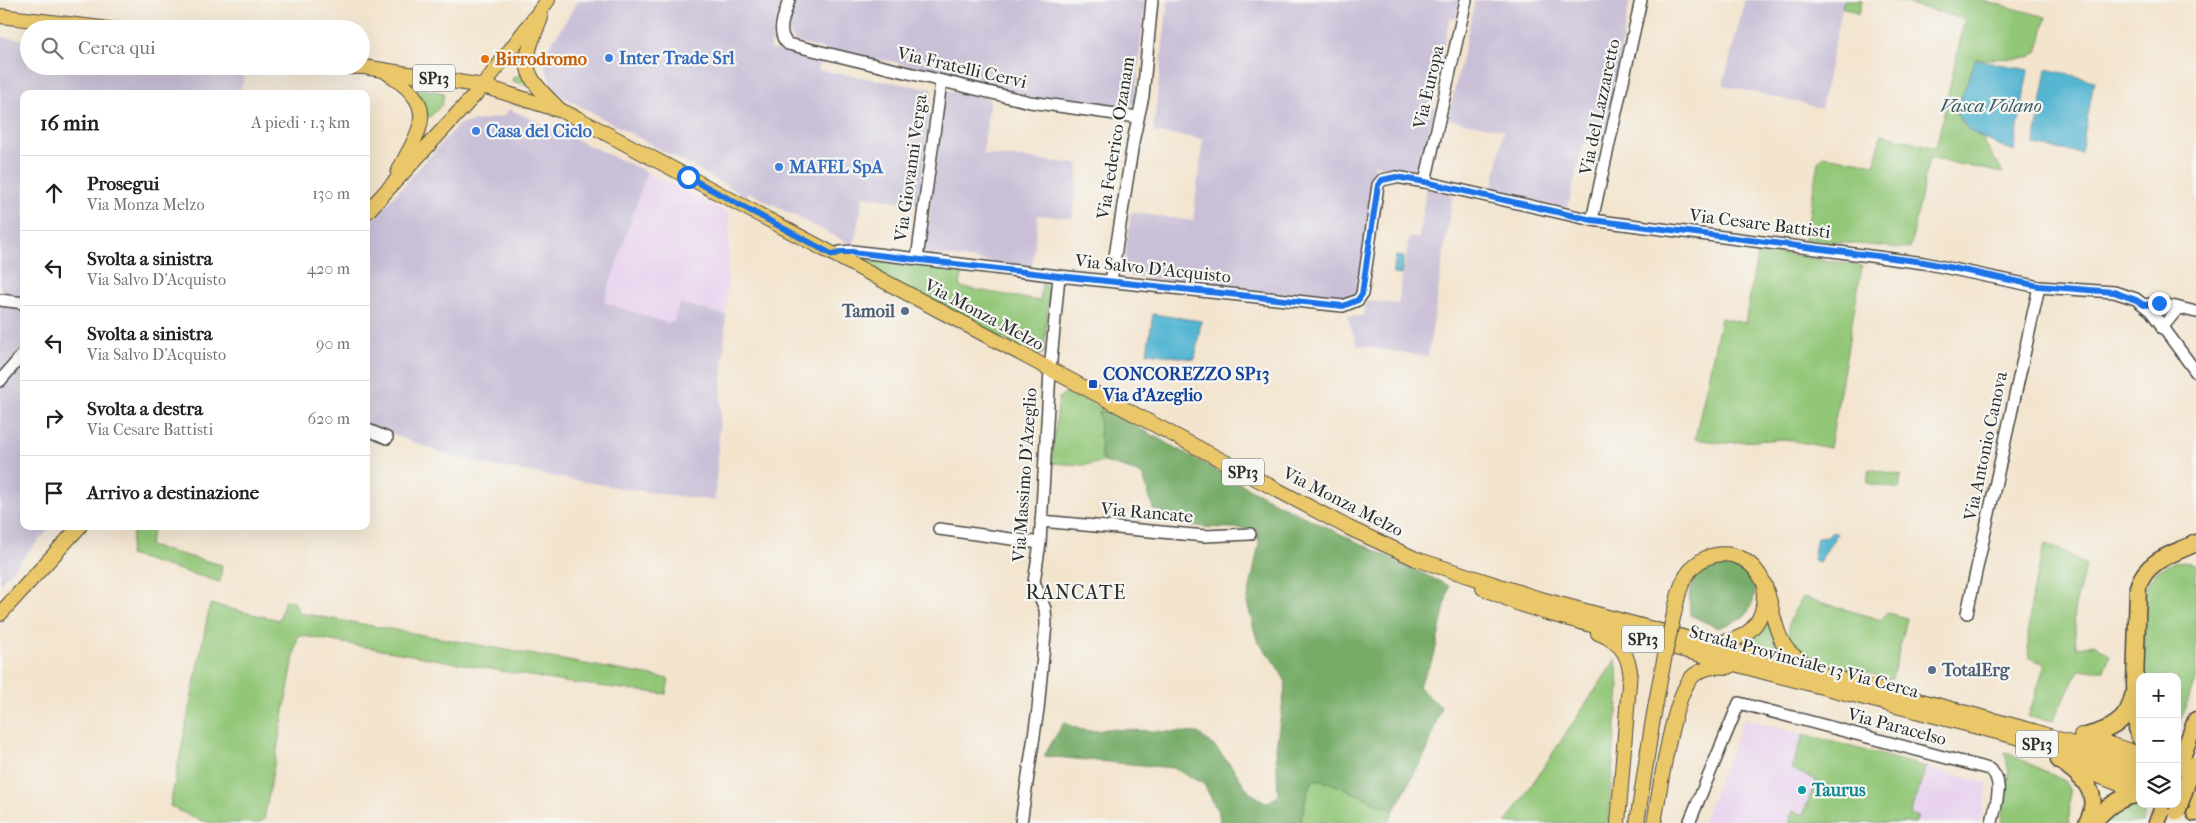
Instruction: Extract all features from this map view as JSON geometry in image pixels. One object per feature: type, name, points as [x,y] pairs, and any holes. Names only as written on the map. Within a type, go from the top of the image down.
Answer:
[{"type":"highway","points":[[2137,718],[2135,684],[2137,593],[2140,581],[2152,564],[2196,543]]},
{"type":"highway","points":[[2175,553],[2196,556]]},
{"type":"highway","points":[[2086,736],[2108,730],[2123,719],[2131,705],[2135,684]]},
{"type":"highway","points":[[2157,823],[2170,810],[2187,765],[2196,720]]},
{"type":"highway","points":[[2059,760],[2081,775],[2088,786],[2092,806],[2087,823]]},
{"type":"highway","points":[[2093,823],[2115,802],[2136,794]]},
{"type":"main road","points":[[370,209],[483,86],[548,0]]},
{"type":"main road","points":[[548,0],[528,48],[527,66],[530,77],[536,86],[562,111]]},
{"type":"main road","points":[[0,16],[32,20]]},
{"type":"main road","name":"SP13","points":[[370,68],[483,86]]},
{"type":"main road","points":[[384,70],[414,95],[420,107],[421,115],[418,132],[400,167],[396,181]]},
{"type":"main road","name":"Via Monza Melzo","points":[[483,86],[562,111],[604,132],[1348,528],[1404,554],[1440,568]]},
{"type":"main road","points":[[0,614],[76,530]]},
{"type":"main road","points":[[1637,823],[1662,663],[1686,576],[1698,562],[1714,555],[1730,555],[1744,559],[1756,569],[1763,581],[1784,645],[1798,659],[1829,676]]},
{"type":"main road","name":"Strada Provinciale 13 Via Cerca","points":[[1440,568],[1522,605],[1764,672],[2020,738],[2136,779]]},
{"type":"main road","name":"Strada Provinciale 13 Via Cerca","points":[[1440,568],[1556,603],[2061,739],[2136,765]]},
{"type":"main road","points":[[1690,639],[1725,642],[1737,638],[1751,629],[1757,623],[1764,608],[1763,581]]},
{"type":"main road","points":[[1522,605],[1605,636],[1617,643],[1626,656],[1630,677],[1618,823]]},
{"type":"main road","points":[[1654,823],[1677,708],[1682,693],[1690,680],[1699,672],[1712,666],[1764,672]]},
{"type":"main road","points":[[1989,719],[2086,736],[2136,753]]},
{"type":"main road","points":[[1962,723],[2136,791]]},
{"type":"main road","points":[[2181,781],[2196,787]]},
{"type":"main road","points":[[2181,797],[2196,810]]},
{"type":"main road","points":[[2170,810],[2196,810]]},
{"type":"street","name":"Via Fratelli Cervi","points":[[789,0],[781,28],[782,38],[791,45],[941,82],[1053,106],[1137,117]]},
{"type":"street","name":"Via Federico Ozanam","points":[[1111,282],[1137,117],[1143,96],[1152,0]]},
{"type":"street","name":"Via Europa","points":[[1425,182],[1466,0]]},
{"type":"street","name":"Via del Lazzaretto","points":[[1592,220],[1641,0]]},
{"type":"street","name":"Via Giovanni Verga","points":[[917,259],[941,82]]},
{"type":"street","name":"Via Cesare Battisti","points":[[1377,190],[1382,180],[1396,177],[1592,220],[1924,262],[2039,286],[2114,292],[2144,305],[2196,372]]},
{"type":"street","name":"Via Salvo D'Acquisto","points":[[833,255],[847,251],[1111,282],[1343,306],[1352,304],[1362,294],[1377,190]]},
{"type":"street","name":"Via Massimo D'Azeglio","points":[[1021,823],[1038,709],[1046,624],[1045,609],[1034,582],[1040,542],[1050,371],[1059,276]]},
{"type":"street","name":"Via Antonio Canova","points":[[1967,613],[2039,286]]},
{"type":"street","points":[[0,300],[20,302]]},
{"type":"street","name":"Via Cesare Battisti","points":[[2144,305],[2152,303],[2196,312]]},
{"type":"street","points":[[2162,328],[2178,308]]},
{"type":"street","points":[[0,381],[20,358]]},
{"type":"street","points":[[370,431],[387,438]]},
{"type":"street","name":"Via Rancate","points":[[1041,521],[1205,536],[1250,534]]},
{"type":"street","points":[[939,529],[1040,542]]},
{"type":"street","name":"Via Paracelso","points":[[1689,823],[1739,703],[1989,768],[1996,774],[2000,784],[1992,823]]},
{"type":"shaded area","points":[[579,0],[781,0],[770,49],[821,60],[818,70],[932,89],[919,204],[863,196],[854,246],[748,192],[746,196],[554,92],[542,58]]},
{"type":"shaded area","points":[[794,0],[1145,0],[1135,102],[1124,110],[1049,101],[949,80],[950,73],[878,59],[876,63],[795,42],[787,29]]},
{"type":"shaded area","points":[[1168,0],[1460,0],[1455,19],[1450,17],[1430,106],[1435,108],[1418,173],[1375,165],[1359,289],[1345,302],[1123,275],[1131,212],[1193,221],[1203,139],[1153,132]]},
{"type":"shaded area","points":[[1475,0],[1630,0],[1602,147],[1584,142],[1567,210],[1492,190],[1504,130],[1448,119]]},
{"type":"shaded area","points":[[1745,0],[1844,0],[1821,108],[1723,85]]},
{"type":"shaded area","points":[[0,37],[20,39],[20,75],[238,75],[245,77],[240,90],[20,90],[20,530],[48,530],[0,583]]},
{"type":"shaded area","points":[[945,90],[990,98],[983,154],[1079,164],[1072,218],[1038,215],[1032,268],[925,253]]},
{"type":"shaded area","points":[[509,109],[647,172],[604,302],[667,323],[674,321],[679,303],[726,315],[715,501],[626,489],[483,464],[439,452],[370,426],[370,223],[459,124],[504,116]]},
{"type":"shaded area","points":[[647,172],[730,214],[726,315],[679,303],[674,321],[667,323],[604,302]]},
{"type":"shaded area","points":[[1426,188],[1451,194],[1452,199],[1428,357],[1357,345],[1347,316],[1363,316],[1367,301],[1398,304],[1409,238],[1419,238]]},
{"type":"shaded area","points":[[1744,719],[1988,784],[1980,823],[1702,823]]},
{"type":"green space","points":[[1844,0],[1862,0],[1859,14],[1842,7]]},
{"type":"green space","points":[[1894,0],[1982,0],[2046,17],[2038,51],[2028,58],[1976,59],[1956,112],[1962,124],[1982,138],[2003,173],[1929,158],[1910,249],[1805,239],[1818,162],[1824,156],[1875,164],[1881,134],[1936,148],[1965,19]]},
{"type":"green space","points":[[524,74],[529,85],[512,81],[513,77]]},
{"type":"green space","points":[[416,88],[444,93],[442,105],[430,117],[425,116]]},
{"type":"green space","points":[[1758,250],[1862,266],[1830,448],[1784,439],[1724,443],[1695,439],[1721,318],[1745,323]]},
{"type":"green space","points":[[862,259],[962,270],[960,287],[1040,301],[1042,282],[1049,289],[1044,353],[1037,356],[860,265]]},
{"type":"green space","points":[[1067,392],[1110,412],[1099,411],[1101,455],[1104,462],[1083,465],[1051,463],[1059,398]]},
{"type":"green space","points":[[1099,411],[1110,412],[1276,503],[1449,586],[1434,657],[1418,687],[1441,707],[1427,751],[1394,810],[1344,788],[1314,779],[1308,790],[1300,823],[1220,823],[1219,814],[1204,784],[1173,768],[1044,756],[1064,722],[1090,731],[1107,729],[1198,733],[1216,748],[1233,768],[1249,792],[1267,803],[1278,796],[1276,747],[1286,682],[1275,663],[1257,640],[1247,603],[1259,544],[1257,530],[1195,526],[1178,521],[1153,509],[1143,476],[1131,470],[1104,462],[1101,455]]},
{"type":"green space","points":[[1869,469],[1901,475],[1899,489],[1867,483]]},
{"type":"green space","points":[[133,530],[153,530],[149,546],[222,565],[220,582],[129,555]]},
{"type":"green space","points":[[2045,544],[2063,551],[2086,565],[2074,610],[2076,648],[2094,644],[2110,655],[2104,670],[2079,670],[2053,720],[2028,717],[2045,664],[2029,658],[2028,629],[2032,600]]},
{"type":"green space","points":[[2176,561],[2196,564],[2196,678],[2181,718],[2181,673],[2143,673],[2145,592],[2156,572]]},
{"type":"green space","points":[[1724,562],[1739,566],[1750,574],[1755,585],[1755,593],[1751,606],[1742,618],[1718,628],[1690,615],[1689,595],[1697,571],[1712,564]]},
{"type":"green space","points":[[1803,597],[1881,620],[1887,613],[1907,618],[1892,679],[1800,656],[1790,640],[1789,626],[1790,619]]},
{"type":"green space","points":[[285,600],[294,602],[300,613],[669,679],[666,694],[564,682],[298,635],[264,820],[258,823],[211,823],[194,818],[170,806],[210,604],[279,620]]},
{"type":"green space","points":[[1766,610],[1792,661],[1730,642]]},
{"type":"green space","points":[[1616,659],[1619,687],[1608,823],[1506,823]]},
{"type":"green space","points":[[1804,734],[1926,767],[1910,814],[1918,817],[1915,823],[1788,823],[1793,811],[1803,815],[1816,780],[1791,769]]},
{"type":"green space","points":[[2005,752],[2065,781],[2070,792],[2069,823],[2001,823],[2009,775]]},
{"type":"green space","points":[[1313,779],[1344,788],[1394,810],[1388,823],[1300,823],[1308,790]]},
{"type":"green space","points":[[2136,803],[2136,808],[2147,808],[2142,823],[2103,823],[2121,807]]},
{"type":"water","name":"Vasca Volano","points":[[1976,59],[2028,70],[2014,151],[1973,132],[1956,112]]},
{"type":"water","name":"Vasca Volano","points":[[2047,69],[2094,81],[2081,153],[2034,145]]},
{"type":"water","points":[[1396,256],[1404,257],[1401,275],[1393,274]]},
{"type":"water","points":[[1153,314],[1201,321],[1195,359],[1147,353]]},
{"type":"water","points":[[1832,531],[1837,534],[1819,562],[1813,560],[1817,537],[1828,536]]},
{"type":"place","name":"Inter Trade Srl","points":[[609,58]]},
{"type":"place","name":"Birrodromo","points":[[485,59]]},
{"type":"place","name":"Casa del Ciclo","points":[[476,131]]},
{"type":"place","name":"MAFEL SpA","points":[[779,167]]},
{"type":"place","name":"Tamoil","points":[[905,311]]},
{"type":"place","name":"CONCOREZZO SP13 Via d'Azeglio","points":[[1093,384]]},
{"type":"place","name":"TotalErg","points":[[1932,670]]},
{"type":"place","name":"Taurus","points":[[1802,790]]},
{"type":"district","name":"RANCATE","points":[[1076,592]]},
{"type":"route","points":[[688,177],[833,255],[844,251],[1111,282],[1343,306],[1352,304],[1362,294],[1378,185],[1382,180],[1396,177],[1592,220],[1924,262],[2039,286],[2114,292],[2124,294],[2144,305],[2159,303]]}]
